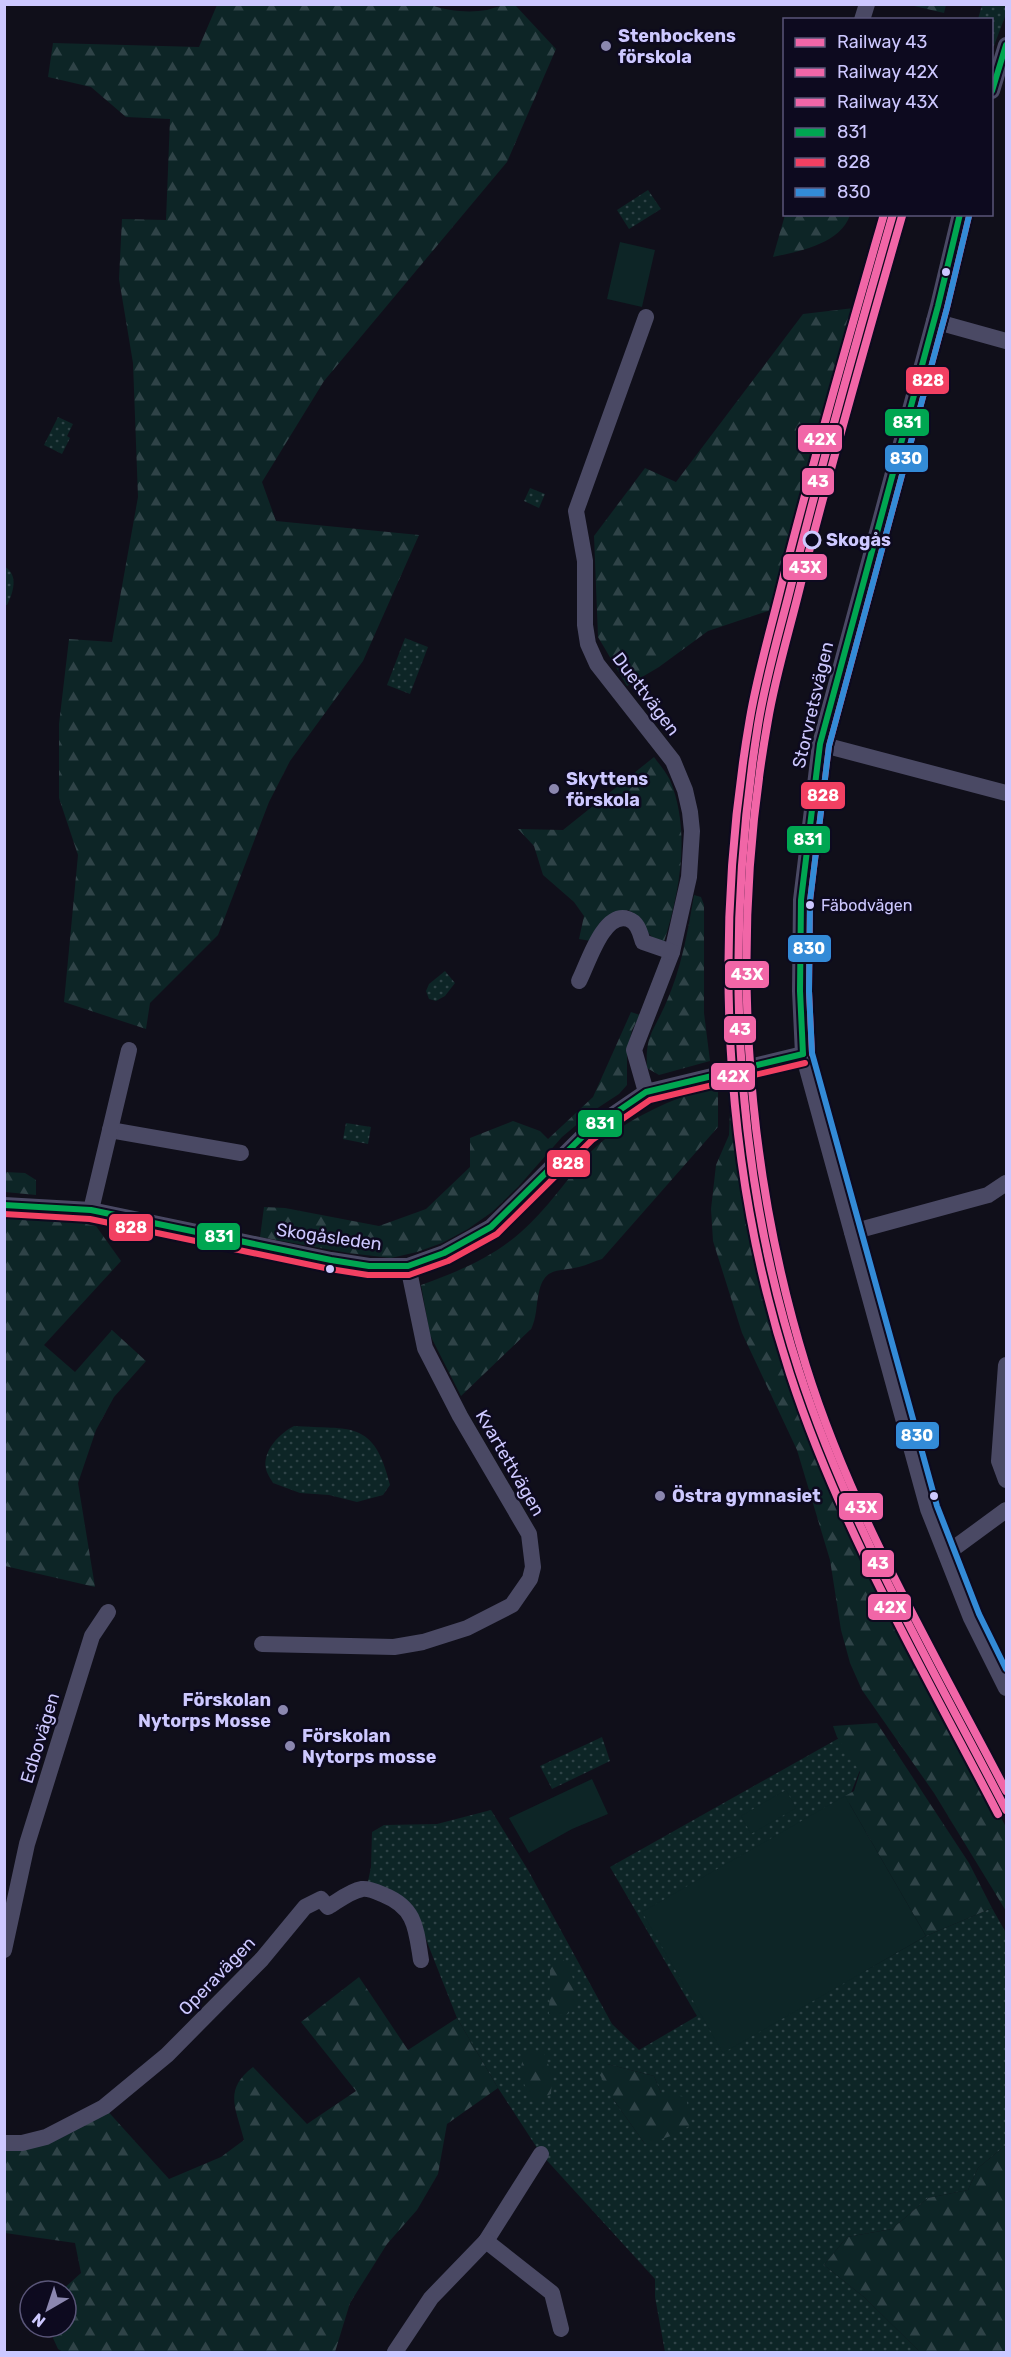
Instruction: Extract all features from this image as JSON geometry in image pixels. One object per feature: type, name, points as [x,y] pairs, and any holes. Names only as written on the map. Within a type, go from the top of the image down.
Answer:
[{"type":"street","points":[[993,88],[1006,45]]},
{"type":"street","name":"Storvretsvägen","points":[[960,216],[934,321],[820,744],[801,900],[800,991],[803,1054],[928,1509],[971,1618],[1006,1688]]},
{"type":"street","name":"Duettvägen","points":[[646,317],[576,511],[585,561],[585,625],[588,644],[597,664],[673,761],[686,790],[690,812],[692,831],[689,877],[672,952],[634,1050],[646,1092]]},
{"type":"street","points":[[934,321],[1006,341]]},
{"type":"street","points":[[820,744],[1006,793]]},
{"type":"street","points":[[579,981],[602,933],[611,921],[623,917],[632,920],[639,929],[643,942],[672,952]]},
{"type":"street","points":[[91,1210],[129,1050]]},
{"type":"street","name":"Skogåsleden","points":[[4,1205],[91,1210],[232,1239],[260,1247],[369,1266],[408,1266],[444,1253],[491,1227],[586,1133],[646,1092],[803,1054]]},
{"type":"street","points":[[110,1130],[241,1152]]},
{"type":"street","points":[[852,1232],[988,1195],[1006,1183]]},
{"type":"street","name":"Kvartettvägen","points":[[262,1644],[394,1647],[423,1642],[467,1628],[505,1610],[512,1605],[530,1579],[533,1567],[529,1534],[460,1416],[425,1348],[408,1266]]},
{"type":"street","points":[[1006,1365],[999,1461],[1006,1480]]},
{"type":"street","points":[[946,1554],[1006,1510]]},
{"type":"street","name":"Edbovägen","points":[[4,1950],[27,1844],[92,1636],[108,1612]]},
{"type":"street","name":"Operavägen","points":[[4,2143],[22,2143],[46,2137],[104,2107],[167,2055],[262,1959],[305,1906],[321,1899],[328,1907],[362,1889],[391,1898],[408,1909],[417,1932],[421,1960]]},
{"type":"street","points":[[395,2352],[431,2298],[486,2241],[541,2154]]},
{"type":"street","points":[[486,2241],[552,2293],[561,2329]]},
{"type":"green space","points":[[217,5],[431,5],[451,10],[473,11],[515,5],[556,49],[507,162],[324,381],[262,482],[276,521],[419,535],[363,661],[290,761],[269,802],[218,935],[150,1003],[146,1029],[64,1002],[78,855],[59,798],[59,724],[69,639],[112,642],[138,497],[133,363],[119,279],[122,219],[166,220],[170,119],[126,117],[91,87],[48,77],[53,43],[199,47]]},
{"type":"green space","points":[[910,5],[946,5],[944,13]]},
{"type":"green space","points":[[982,5],[1006,5],[1006,14],[993,48],[993,18],[978,18]]},
{"type":"green space","points":[[648,190],[661,209],[629,229],[617,210]]},
{"type":"green space","points":[[784,216],[850,216],[838,233],[818,245],[773,257]]},
{"type":"green space","points":[[620,242],[655,250],[642,307],[607,299]]},
{"type":"green space","points":[[854,308],[774,609],[708,631],[659,667],[627,686],[598,637],[594,536],[645,468],[676,482],[803,314]]},
{"type":"green space","points":[[58,417],[73,424],[67,436],[70,438],[62,454],[44,445]]},
{"type":"green space","points":[[530,488],[545,494],[539,508],[524,501]]},
{"type":"green space","points":[[5,567],[12,575],[14,584],[7,605],[5,605]]},
{"type":"green space","points":[[405,638],[428,647],[410,694],[387,685]]},
{"type":"green space","points":[[654,757],[670,780],[680,820],[682,840],[675,902],[664,942],[651,936],[639,919],[628,910],[608,916],[600,922],[591,941],[579,939],[584,916],[574,902],[543,875],[534,846],[518,829],[563,830]]},
{"type":"green space","points":[[694,895],[701,897],[704,905],[704,1013],[710,1061],[659,1075],[647,1068],[647,1048],[680,964]]},
{"type":"green space","points":[[445,971],[455,983],[445,996],[436,1001],[429,999],[426,991],[429,984]]},
{"type":"green space","points":[[631,1012],[640,1015],[632,1030],[627,1051],[627,1085],[619,1094],[593,1111],[562,1137],[518,1187],[492,1212],[468,1229],[442,1243],[391,1258],[348,1253],[260,1237],[264,1207],[285,1208],[379,1226],[426,1209],[470,1167],[470,1138],[513,1121],[540,1131],[548,1139],[593,1097]]},
{"type":"green space","points":[[736,1085],[753,1224],[775,1320],[837,1492],[893,1615],[1006,1827],[1006,1911],[934,1793],[862,1690],[850,1663],[841,1630],[830,1560],[797,1450],[742,1333],[713,1241],[711,1209],[716,1165],[729,1135],[730,1111],[727,1086]]},
{"type":"green space","points":[[718,1086],[718,1127],[602,1259],[554,1272],[545,1278],[539,1292],[531,1329],[461,1396],[430,1335],[421,1285],[474,1263],[510,1241],[539,1214],[599,1144],[630,1122],[665,1104]]},
{"type":"green space","points":[[346,1123],[371,1127],[368,1144],[343,1139]]},
{"type":"green space","points":[[5,1172],[25,1173],[36,1180],[36,1195],[5,1192]]},
{"type":"green space","points":[[4,1216],[66,1220],[96,1226],[121,1261],[44,1345],[75,1372],[112,1330],[146,1361],[114,1397],[96,1430],[78,1483],[95,1587],[5,1566]]},
{"type":"green space","points":[[294,1426],[345,1429],[368,1438],[384,1464],[390,1485],[383,1495],[357,1502],[329,1495],[300,1493],[273,1483],[268,1475],[265,1462],[269,1449],[283,1433]]},
{"type":"green space","points":[[877,1723],[969,1863],[992,1908],[926,1936],[845,1796],[854,1791],[860,1772],[837,1737],[833,1726]]},
{"type":"green space","points":[[602,1737],[610,1761],[552,1789],[540,1766]]},
{"type":"green space","points":[[841,1737],[860,1770],[849,1798],[863,1972],[926,1936],[992,1908],[1006,1933],[1006,2145],[978,2168],[968,2190],[928,2198],[892,2229],[847,2237],[824,2265],[865,2298],[920,2352],[665,2352],[655,2297],[655,2279],[541,2154],[498,2088],[457,2018],[414,1909],[367,1886],[371,1867],[372,1832],[384,1825],[437,1824],[491,1810],[528,1870],[612,2024],[639,2050],[697,2016],[610,1867]],"holes":[[[607,2064],[654,2076],[661,2093],[645,2144],[613,2099]]]},
{"type":"green space","points":[[592,1779],[608,1814],[572,1829],[529,1853],[509,1818]]},
{"type":"green space","points":[[786,1790],[796,1808],[751,1834],[741,1816]]},
{"type":"green space","points":[[845,1796],[926,1936],[723,2053],[642,1912]]},
{"type":"green space","points":[[559,1954],[568,1967],[575,1987],[575,2010],[566,2015],[549,2014],[550,1970]]},
{"type":"green space","points":[[359,1977],[408,2050],[457,2018],[498,2088],[447,2124],[438,2174],[417,2210],[387,2244],[350,2303],[335,2352],[63,2352],[58,2349],[53,2339],[78,2339],[78,2279],[74,2279],[81,2273],[75,2243],[5,2233],[4,2143],[22,2143],[104,2107],[169,2179],[221,2157],[244,2140],[234,2100],[238,2084],[253,2067],[307,2124],[356,2091],[301,2022]]},
{"type":"green space","points":[[525,2053],[544,2053],[552,2074],[551,2094],[533,2102],[521,2073]]},
{"type":"green space","points":[[607,2064],[654,2076],[661,2093],[686,2097],[691,2125],[671,2136],[645,2144],[613,2099],[600,2075]]},
{"type":"green space","points":[[1006,2145],[1006,2352],[920,2352],[865,2298],[824,2265],[847,2237],[892,2229],[928,2198],[968,2190],[978,2168]]},
{"type":"rail line","name":"42X","points":[[883,216],[807,488],[761,665],[750,718],[738,799],[731,882],[728,965],[731,1048],[738,1131],[750,1214],[767,1295],[790,1374],[810,1431],[858,1543],[998,1814]]},
{"type":"rail line","name":"43","points":[[892,216],[817,487],[761,706],[747,806],[741,887],[738,969],[741,1051],[748,1132],[760,1213],[777,1293],[799,1371],[819,1428],[867,1540],[921,1649],[1006,1810]]},
{"type":"rail line","name":"43X","points":[[902,216],[825,491],[771,703],[756,800],[749,882],[746,963],[749,1045],[756,1126],[768,1207],[784,1287],[806,1366],[825,1421],[871,1529],[1006,1791]]},
{"type":"transit line","name":"831","points":[[993,88],[1006,45]]},
{"type":"transit line","name":"831","points":[[803,1054],[800,991],[801,900],[820,744],[938,306],[960,216]]},
{"type":"transit line","name":"828","points":[[812,1054],[809,991],[810,901],[829,746],[947,308],[969,216]]},
{"type":"transit line","name":"830","points":[[969,216],[947,308],[829,746],[810,901],[809,991],[812,1053],[937,1506],[979,1614],[1006,1669]]},
{"type":"transit line","name":"831","points":[[4,1205],[91,1210],[331,1260],[369,1266],[408,1266],[444,1253],[491,1227],[586,1133],[646,1092],[803,1054]]},
{"type":"transit line","name":"828","points":[[4,1214],[90,1219],[330,1269],[368,1275],[409,1275],[448,1261],[497,1234],[592,1140],[650,1100],[805,1063]]},
{"type":"place","name":"Stenbockens förskola","points":[[606,46]]},
{"type":"place","name":"Skogås","points":[[812,540]]},
{"type":"place","name":"Skyttens förskola","points":[[554,789]]},
{"type":"place","name":"Fäbodvägen","points":[[810,905]]},
{"type":"place","name":"Östra gymnasiet","points":[[660,1496]]},
{"type":"place","name":"Förskolan Nytorps Mosse","points":[[283,1710]]},
{"type":"place","name":"Förskolan Nytorps mosse","points":[[290,1746]]}]
